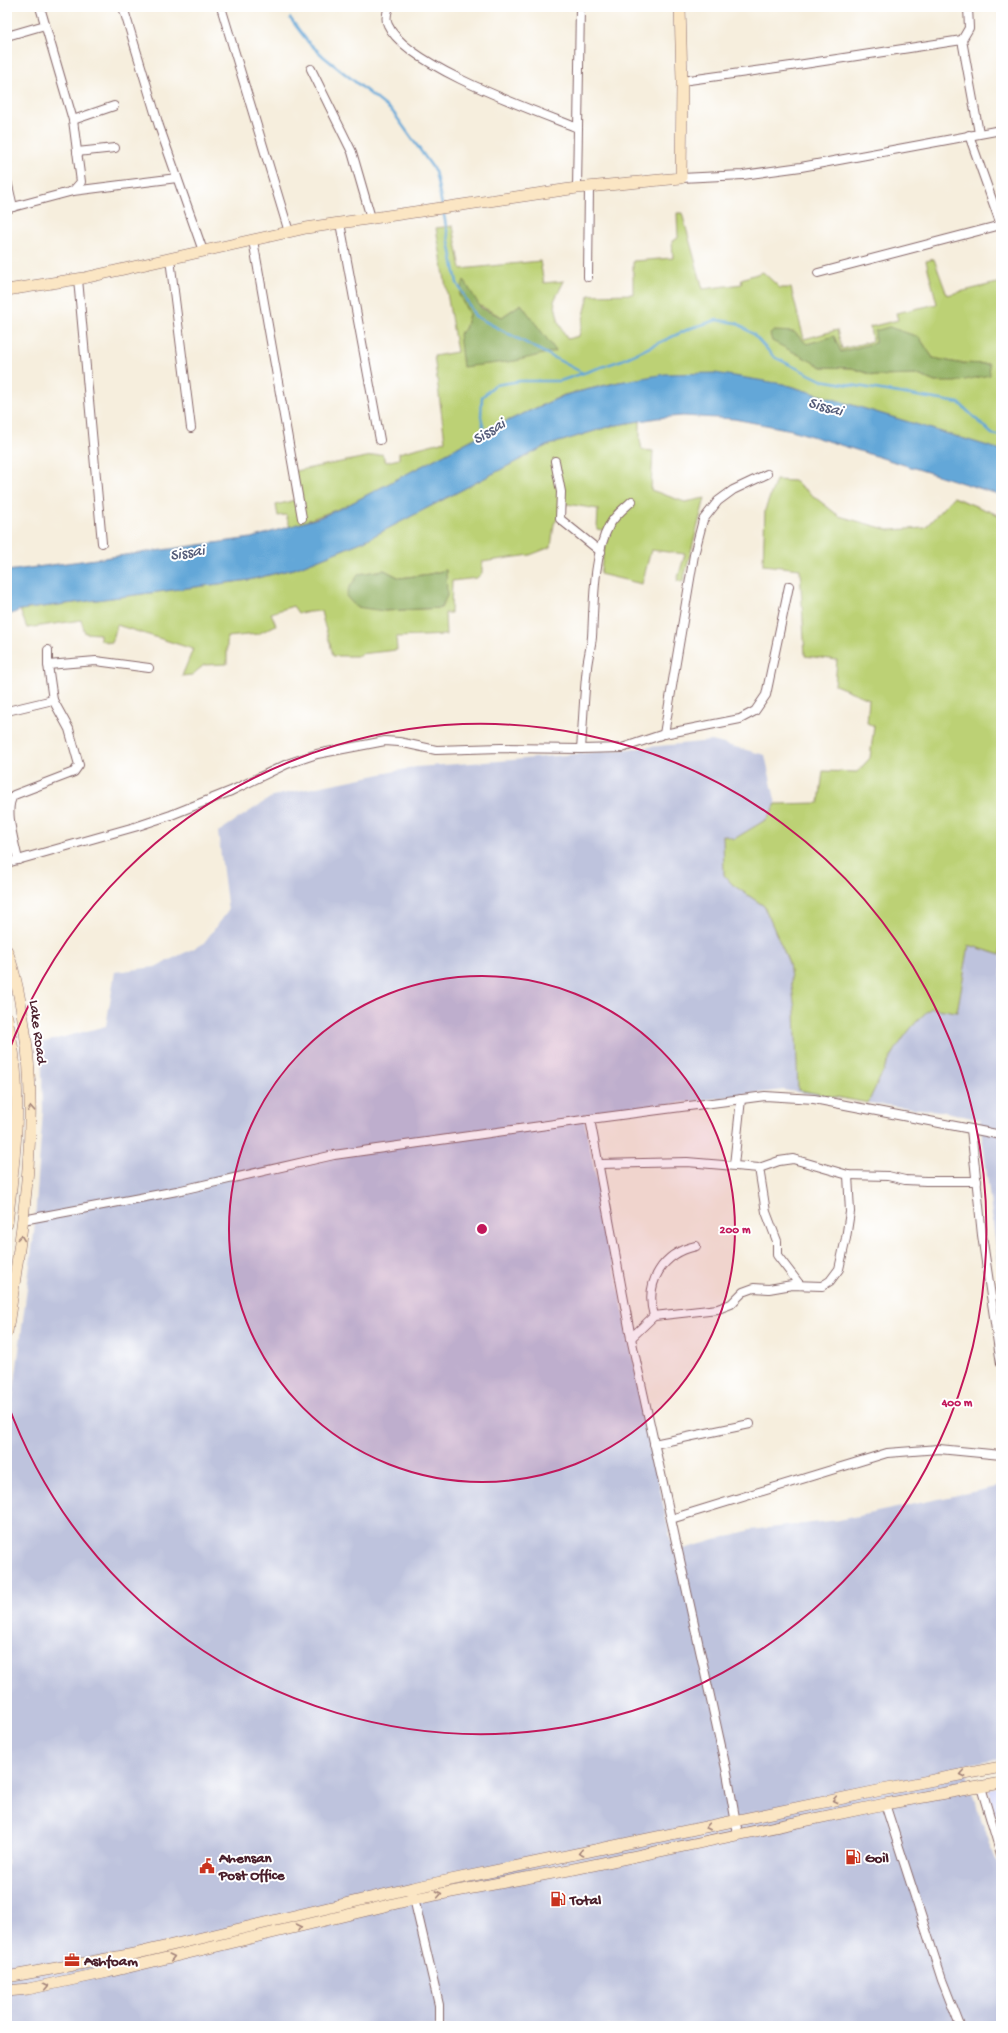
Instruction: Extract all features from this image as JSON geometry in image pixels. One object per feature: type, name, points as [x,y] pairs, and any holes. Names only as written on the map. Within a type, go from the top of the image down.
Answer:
[{"type":"main road","points":[[7,290],[78,279],[289,232],[340,223],[583,188],[681,178],[682,81],[680,7]]},
{"type":"main road","name":"Lake Road","points":[[7,951],[20,995],[28,1051],[31,1116],[23,1220],[7,1332]]},
{"type":"main road","name":"Lake Road","points":[[7,1017],[15,1060],[16,1113],[10,1166],[7,1224]]},
{"type":"main road","points":[[7,1977],[134,1954],[412,1888],[736,1822],[882,1790],[1001,1767]]},
{"type":"main road","points":[[7,1991],[28,1989],[115,1970],[414,1899],[574,1869],[885,1804],[1001,1783]]},
{"type":"main road","points":[[7,1971],[19,1976]]},
{"type":"street","points":[[40,7],[73,120],[81,182],[73,191]]},
{"type":"street","points":[[123,7],[159,126],[203,251]]},
{"type":"street","points":[[221,7],[289,232]]},
{"type":"street","points":[[389,7],[386,14],[387,23],[392,32],[403,43],[434,66],[487,91],[578,128]]},
{"type":"street","points":[[580,7],[578,128],[588,276]]},
{"type":"street","points":[[968,7],[969,28],[962,40],[979,133]]},
{"type":"street","points":[[7,36],[45,25]]},
{"type":"street","points":[[682,81],[962,40]]},
{"type":"street","points":[[311,69],[352,152],[371,218]]},
{"type":"street","points":[[73,120],[114,106]]},
{"type":"street","points":[[681,178],[743,174],[801,167],[1001,130]]},
{"type":"street","points":[[818,274],[1001,225],[969,135]]},
{"type":"street","points":[[77,152],[114,148]]},
{"type":"street","points":[[7,181],[10,208],[73,191],[177,178]]},
{"type":"street","points":[[340,223],[380,440]]},
{"type":"street","points":[[253,240],[302,518]]},
{"type":"street","points":[[170,259],[190,428]]},
{"type":"street","points":[[78,279],[102,543]]},
{"type":"street","points":[[555,462],[561,492],[560,519],[601,552]]},
{"type":"street","points":[[664,734],[694,555],[704,520],[718,501],[733,490],[767,474]]},
{"type":"street","points":[[581,750],[587,667],[592,638],[593,606],[601,552],[609,525],[617,514],[632,501]]},
{"type":"street","points":[[7,863],[138,826],[171,815],[232,791],[287,764],[317,754],[385,741],[399,742],[436,750],[501,748],[581,750],[622,748],[664,734],[740,719],[755,711],[766,695],[789,586]]},
{"type":"street","points":[[18,860],[11,826],[11,798],[14,795],[74,772],[79,765],[68,729],[53,700],[48,665],[48,650]]},
{"type":"street","points":[[48,665],[96,661],[149,668]]},
{"type":"street","points":[[7,711],[53,700]]},
{"type":"street","points":[[23,1220],[177,1191],[334,1155],[765,1096],[814,1099],[1001,1135]]},
{"type":"street","points":[[734,1165],[741,1100]]},
{"type":"street","points":[[590,1119],[631,1338],[738,1834]]},
{"type":"street","points":[[972,1129],[982,1235],[1001,1364]]},
{"type":"street","points":[[599,1164],[673,1162],[734,1165],[759,1168],[779,1161],[793,1159],[848,1175],[888,1176],[905,1180],[926,1181],[977,1181]]},
{"type":"street","points":[[759,1168],[766,1212],[777,1241],[777,1255],[800,1285]]},
{"type":"street","points":[[631,1338],[654,1316],[718,1309],[731,1304],[743,1292],[754,1288],[769,1289],[800,1285],[822,1286],[830,1281],[839,1269],[850,1212],[848,1175]]},
{"type":"street","points":[[654,1316],[651,1296],[653,1283],[661,1266],[683,1249],[696,1246]]},
{"type":"street","points":[[654,1444],[750,1424]]},
{"type":"street","points":[[671,1519],[887,1453],[940,1449],[1001,1455]]},
{"type":"street","points":[[981,1787],[1001,1854]]},
{"type":"street","points":[[885,1804],[942,1980],[960,2026]]},
{"type":"street","points":[[412,1888],[439,2005],[439,2026]]},
{"type":"shaded area","points":[[776,480],[794,481],[839,516],[889,530],[925,528],[953,497],[1001,516],[1001,1287],[980,1120],[947,1112],[876,1104],[783,1090],[583,1115],[673,1552],[750,1530],[839,1520],[1001,1486],[1001,1758],[965,1765],[975,1802],[1001,1874],[1001,2026],[7,2026],[7,1445],[34,1233],[43,1110],[41,1043],[106,1026],[115,972],[155,967],[203,944],[228,911],[218,832],[273,796],[416,767],[513,760],[712,741],[765,755],[776,804],[819,803],[823,771],[857,772],[870,758],[874,726],[867,723],[869,699],[835,685],[837,660],[805,656],[800,569],[763,565],[765,510]]},
{"type":"shaded area","points":[[1001,1786],[1001,1830],[988,1789]]},
{"type":"green space","points":[[677,213],[682,213],[703,289],[742,284],[741,279],[763,272],[780,288],[791,288],[804,339],[837,330],[842,349],[872,341],[870,327],[898,320],[896,313],[937,304],[926,261],[934,259],[947,295],[1001,282],[1001,450],[783,384],[619,382],[564,395],[505,422],[346,506],[290,527],[286,515],[278,516],[276,505],[295,500],[290,472],[382,454],[386,462],[399,459],[399,453],[445,441],[434,356],[457,352],[436,228],[453,226],[461,269],[540,261],[544,283],[564,281],[554,301],[559,323],[567,339],[579,336],[589,295],[633,294],[633,261],[673,258],[672,241],[678,238]],"holes":[[[459,295],[502,317],[521,304],[555,351],[459,334],[465,329],[469,314]],[[794,332],[807,344],[834,337],[841,352],[875,343],[919,337],[933,358],[958,363],[989,364],[935,382],[918,375],[876,376],[852,368],[822,367]]]},
{"type":"green space","points":[[464,280],[481,308],[502,317],[521,304],[556,351],[515,361],[463,367],[459,334],[465,329],[469,314],[459,295]]},
{"type":"green space","points":[[889,327],[919,337],[933,358],[958,363],[989,364],[990,375],[955,382],[935,382],[918,375],[876,376],[852,368],[822,367],[772,341],[770,334],[774,331],[794,332],[807,344],[834,336],[841,352],[875,343],[875,331]]},
{"type":"green space","points":[[640,421],[640,439],[642,450],[653,451],[651,490],[685,502],[705,498],[683,582],[677,581],[685,554],[651,550],[642,584],[600,574],[604,551],[611,532],[597,529],[598,509],[567,504],[554,524],[551,547],[530,555],[482,562],[482,573],[477,578],[452,581],[451,613],[445,613],[446,635],[396,637],[397,650],[360,654],[360,656],[333,656],[321,611],[298,613],[293,606],[271,613],[276,625],[258,634],[227,637],[227,664],[204,665],[192,675],[182,676],[193,649],[117,625],[112,643],[100,640],[100,634],[85,633],[81,620],[27,628],[20,610],[249,580],[297,568],[364,541],[546,446],[611,426]],"holes":[[[384,570],[400,578],[446,570],[441,608],[384,611]]]},
{"type":"green space","points":[[776,480],[794,481],[839,516],[889,530],[925,528],[953,497],[1001,516],[1001,955],[969,945],[957,1012],[931,1008],[920,1018],[910,1029],[894,1052],[868,1103],[798,1090],[795,1010],[789,963],[764,906],[733,885],[724,875],[723,835],[734,839],[767,819],[776,804],[819,803],[823,771],[857,772],[870,758],[874,726],[867,723],[869,699],[835,685],[837,660],[805,656],[800,569],[763,565],[765,510]]},
{"type":"green space","points":[[384,570],[400,578],[446,570],[447,596],[441,608],[384,611],[356,607],[346,596],[349,588],[359,574]]},
{"type":"water","name":"Sissai","points":[[715,373],[783,384],[1001,450],[1001,495],[792,430],[734,419],[683,416],[657,418],[611,426],[546,446],[364,541],[297,568],[249,580],[20,610],[7,616],[7,571],[251,538],[318,518],[346,506],[505,422],[565,395],[619,382],[665,374]]},
{"type":"waterway","points":[[290,18],[308,42],[324,57],[393,112],[435,171],[442,205]]},
{"type":"waterway","points":[[443,210],[457,283],[475,316],[583,373]]},
{"type":"waterway","name":"Sissai","points":[[485,434],[481,417],[482,397],[495,385],[520,381],[560,381],[622,360],[691,328],[717,320],[737,323],[753,334],[774,357],[821,380],[959,403],[992,434],[1001,436]]},
{"type":"place","name":"Goil","points":[[853,1857]]},
{"type":"place","name":"Ahensan Post Office","points":[[207,1866]]},
{"type":"place","name":"Total","points":[[558,1899]]},
{"type":"place","name":"Ashfoam","points":[[72,1960]]}]
